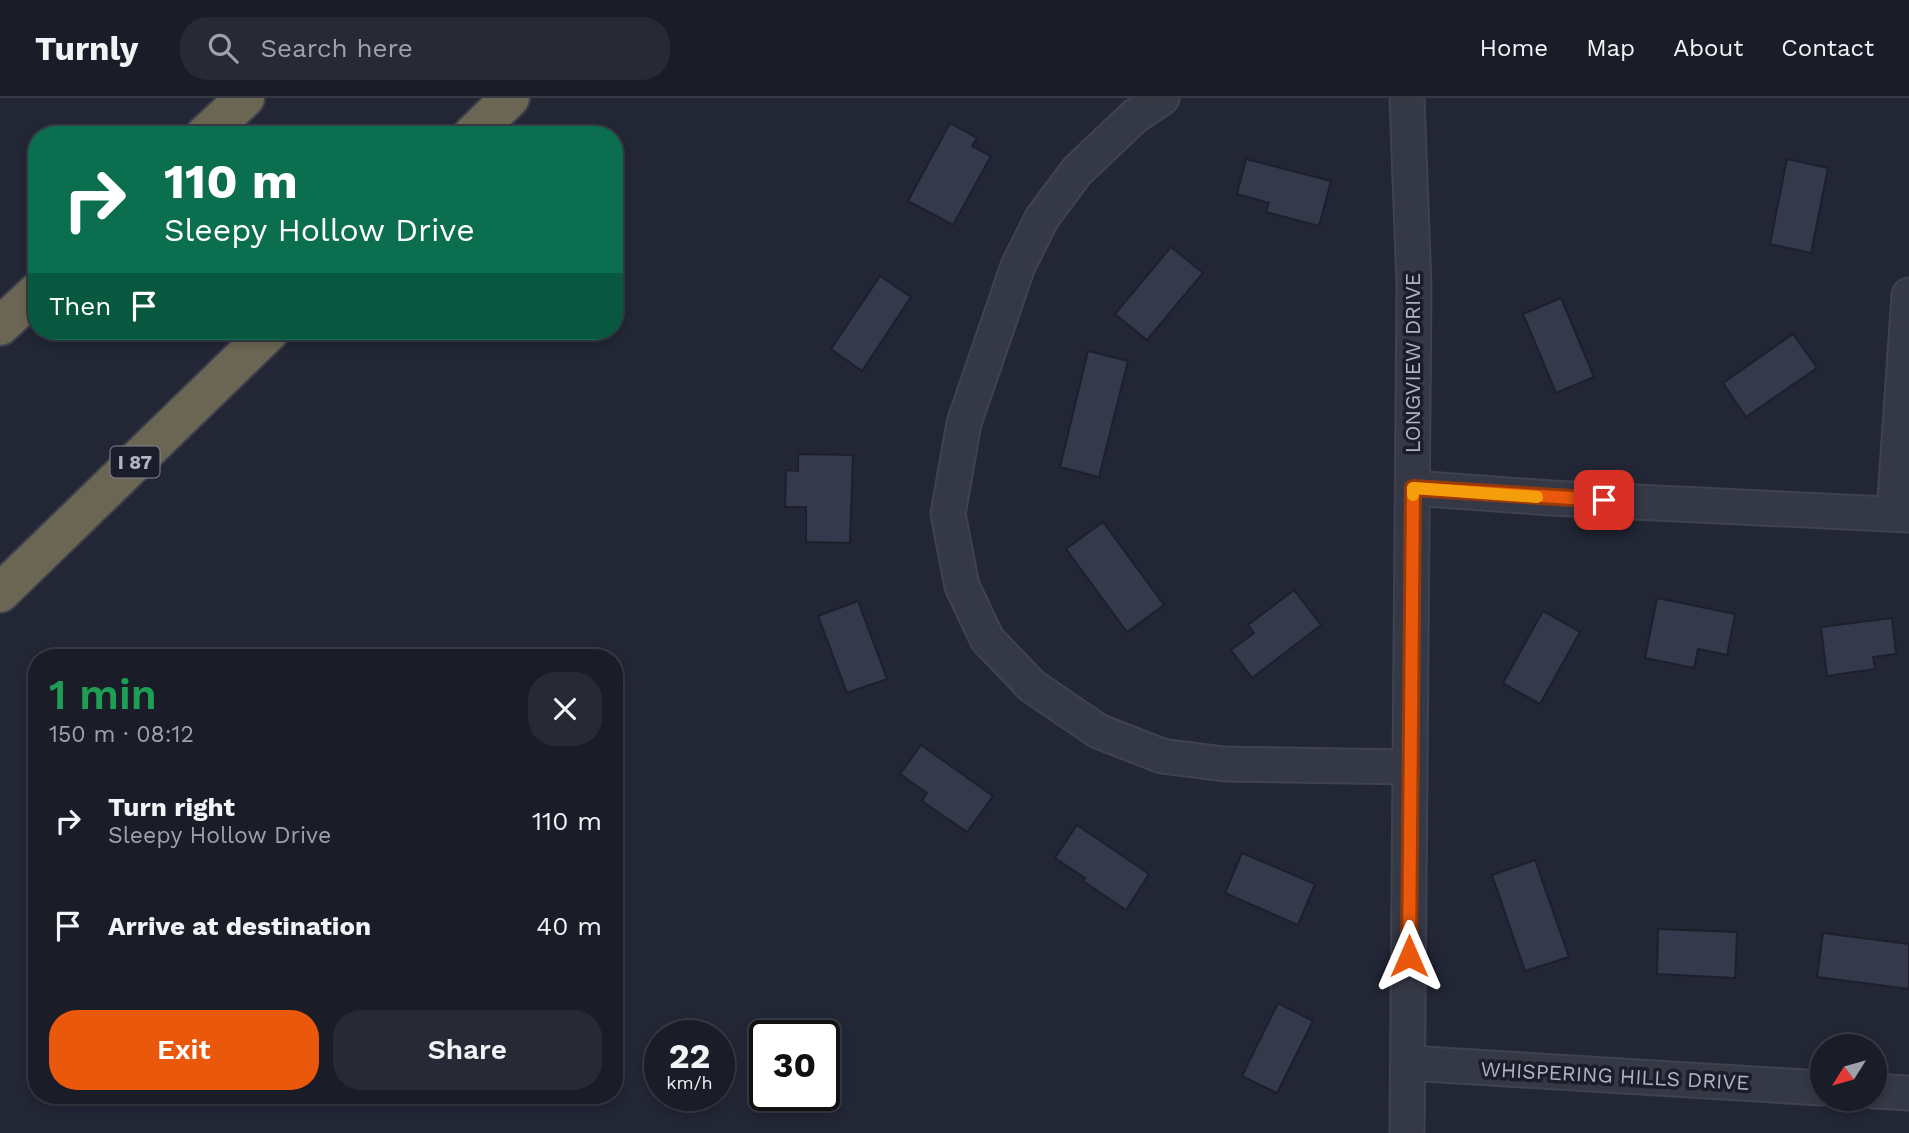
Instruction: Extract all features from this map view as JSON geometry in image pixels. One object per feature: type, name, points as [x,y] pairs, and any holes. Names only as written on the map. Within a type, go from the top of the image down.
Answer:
[{"type":"highway","points":[[215,126],[245,98]]},
{"type":"highway","points":[[481,126],[510,98]]},
{"type":"highway","points":[[0,327],[28,301]]},
{"type":"highway","name":"I 87","points":[[0,593],[261,340]]},
{"type":"street","points":[[1162,98],[1135,116],[1077,171],[1042,218],[1018,266],[964,422],[948,514],[962,586],[987,639],[1032,686],[1098,731],[1162,756],[1224,764],[1409,767]]},
{"type":"street","name":"LONGVIEW DRIVE","points":[[1407,98],[1414,286],[1407,1133]]},
{"type":"street","points":[[1413,488],[1551,498],[1901,514],[1909,295]]},
{"type":"street","name":"WHISPERING HILLS DRIVE","points":[[1408,1063],[1810,1087]]},
{"type":"street","points":[[1887,1092],[1909,1093]]},
{"type":"building","points":[[950,123],[977,138],[972,146],[991,156],[953,225],[908,201]]},
{"type":"building","points":[[1246,159],[1331,181],[1319,226],[1266,212],[1269,203],[1237,194]]},
{"type":"building","points":[[1787,159],[1828,168],[1811,253],[1770,244]]},
{"type":"building","points":[[1171,247],[1203,273],[1147,340],[1115,314]]},
{"type":"building","points":[[880,276],[911,297],[862,371],[831,349]]},
{"type":"building","points":[[1561,298],[1594,377],[1556,393],[1523,314]]},
{"type":"building","points":[[1793,334],[1817,368],[1746,417],[1723,383]]},
{"type":"building","points":[[1088,351],[1128,361],[1099,477],[1060,467]]},
{"type":"building","points":[[798,454],[853,455],[850,543],[806,542],[806,507],[785,507],[786,470],[798,471]]},
{"type":"building","points":[[1103,522],[1164,605],[1127,632],[1066,549]]},
{"type":"building","points":[[1294,590],[1321,625],[1252,678],[1231,650],[1254,633],[1248,625]]},
{"type":"building","points":[[1657,598],[1735,614],[1727,655],[1698,649],[1694,668],[1645,658]]},
{"type":"building","points":[[858,601],[887,679],[847,693],[818,616]]},
{"type":"building","points":[[1543,611],[1580,632],[1540,704],[1503,683]]},
{"type":"building","points":[[1892,618],[1896,654],[1873,657],[1875,669],[1827,676],[1821,627]]},
{"type":"building","points":[[921,745],[993,796],[967,832],[922,801],[927,793],[900,774]]},
{"type":"building","points":[[1077,825],[1149,874],[1126,910],[1055,858]]},
{"type":"building","points":[[1242,853],[1315,884],[1298,925],[1225,893]]},
{"type":"building","points":[[1535,860],[1569,957],[1525,971],[1492,875]]},
{"type":"building","points":[[1658,929],[1737,932],[1735,978],[1657,974]]},
{"type":"building","points":[[1823,933],[1909,944],[1909,989],[1817,977]]},
{"type":"building","points":[[1278,1003],[1313,1021],[1277,1093],[1242,1076]]},
{"type":"slow traffic","points":[[1413,495],[1413,488],[1537,497]]},
{"type":"route","points":[[1409,956],[1413,488],[1604,500]]}]
